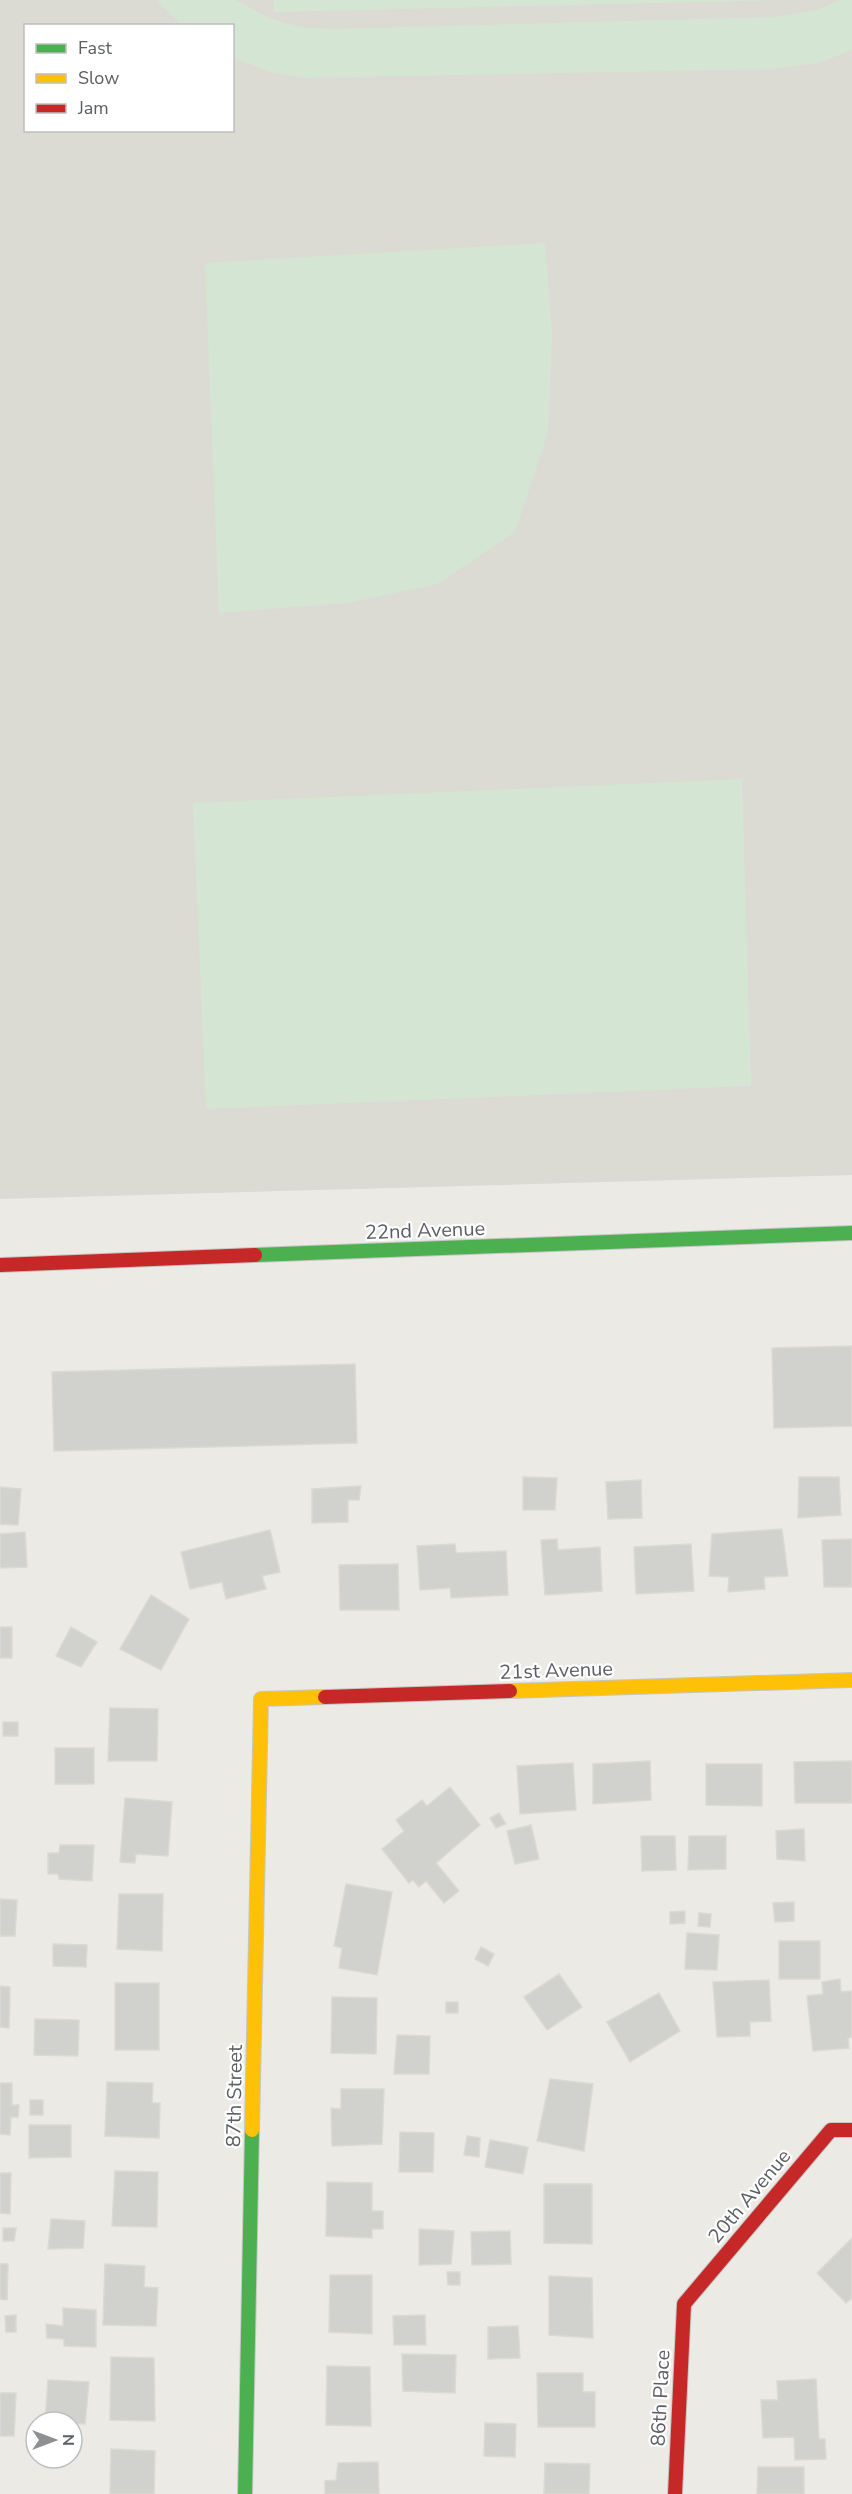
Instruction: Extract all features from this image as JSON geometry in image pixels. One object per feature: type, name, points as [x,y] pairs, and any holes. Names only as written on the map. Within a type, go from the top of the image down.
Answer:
[{"type":"street","name":"22nd Avenue","points":[[0,1265],[852,1233]]},
{"type":"street","name":"21st Avenue","points":[[261,1699],[852,1680]]},
{"type":"street","name":"87th Street","points":[[245,2494],[261,1699]]},
{"type":"street","name":"20th Avenue","points":[[684,2304],[831,2130],[852,2130]]},
{"type":"street","name":"86th Place","points":[[675,2494],[684,2304]]},
{"type":"shaded area","points":[[0,0],[852,0],[852,1175],[0,1199]]},
{"type":"green space","points":[[156,0],[235,0],[271,19],[300,27],[332,29],[776,17],[817,10],[840,0],[852,0],[852,50],[818,63],[771,69],[305,78],[274,73],[234,58],[234,24],[181,24]]},
{"type":"green space","points":[[274,0],[781,0],[274,12]]},
{"type":"green space","points":[[545,243],[552,334],[548,432],[515,532],[437,584],[348,603],[219,613],[205,263]]},
{"type":"green space","points":[[742,779],[751,1086],[206,1109],[193,803]]},
{"type":"building","points":[[852,1346],[852,1426],[774,1428],[772,1348]]},
{"type":"building","points":[[355,1364],[357,1443],[54,1451],[52,1372]]},
{"type":"building","points":[[523,1477],[557,1478],[555,1510],[523,1510]]},
{"type":"building","points":[[799,1477],[839,1477],[841,1515],[798,1518]]},
{"type":"building","points":[[641,1480],[642,1518],[608,1519],[606,1482]]},
{"type":"building","points":[[361,1486],[359,1500],[348,1500],[348,1522],[312,1523],[312,1489]]},
{"type":"building","points":[[0,1487],[21,1489],[18,1525],[0,1524]]},
{"type":"building","points":[[782,1529],[788,1576],[764,1577],[765,1589],[728,1592],[729,1577],[709,1576],[712,1534]]},
{"type":"building","points":[[270,1530],[280,1572],[262,1576],[266,1589],[226,1599],[222,1582],[190,1589],[181,1552]]},
{"type":"building","points":[[25,1532],[27,1567],[0,1568],[0,1534]]},
{"type":"building","points":[[557,1539],[558,1550],[600,1547],[602,1591],[545,1595],[541,1540]]},
{"type":"building","points":[[852,1539],[852,1587],[824,1587],[822,1540]]},
{"type":"building","points":[[455,1544],[456,1553],[506,1551],[508,1595],[451,1598],[450,1588],[420,1590],[417,1546]]},
{"type":"building","points":[[691,1544],[694,1591],[636,1594],[634,1547]]},
{"type":"building","points":[[398,1564],[399,1610],[340,1610],[339,1565]]},
{"type":"building","points":[[151,1595],[189,1619],[161,1670],[120,1649]]},
{"type":"building","points":[[0,1627],[12,1627],[12,1658],[0,1658]]},
{"type":"building","points":[[71,1627],[97,1642],[81,1667],[56,1656]]},
{"type":"building","points":[[110,1708],[158,1709],[157,1761],[108,1761]]},
{"type":"building","points":[[3,1722],[18,1722],[18,1736],[3,1736]]},
{"type":"building","points":[[55,1748],[94,1748],[94,1784],[55,1784]]},
{"type":"building","points":[[650,1761],[651,1800],[593,1804],[593,1764]]},
{"type":"building","points":[[852,1761],[852,1803],[795,1803],[794,1762]]},
{"type":"building","points":[[573,1763],[576,1810],[520,1814],[517,1766]]},
{"type":"building","points":[[706,1764],[762,1764],[762,1806],[706,1805]]},
{"type":"building","points":[[450,1787],[480,1825],[436,1863],[459,1891],[444,1903],[426,1881],[419,1887],[413,1880],[409,1883],[382,1849],[404,1831],[396,1820],[422,1800],[427,1806]]},
{"type":"building","points":[[125,1798],[172,1802],[168,1856],[136,1854],[135,1863],[120,1862]]},
{"type":"building","points":[[499,1813],[506,1824],[496,1828],[490,1818]]},
{"type":"building","points":[[531,1825],[539,1859],[515,1864],[507,1831]]},
{"type":"building","points":[[804,1829],[805,1861],[777,1859],[776,1831]]},
{"type":"building","points":[[641,1836],[675,1836],[676,1870],[642,1871]]},
{"type":"building","points":[[689,1836],[726,1836],[726,1869],[688,1870]]},
{"type":"building","points":[[60,1845],[94,1845],[92,1881],[59,1879],[58,1874],[48,1874],[48,1853],[59,1853]]},
{"type":"building","points":[[346,1884],[392,1892],[377,1975],[339,1968],[342,1948],[334,1946]]},
{"type":"building","points":[[119,1894],[163,1894],[162,1951],[117,1949]]},
{"type":"building","points":[[0,1899],[17,1900],[15,1936],[0,1936]]},
{"type":"building","points":[[794,1902],[794,1921],[775,1922],[773,1903]]},
{"type":"building","points":[[685,1911],[685,1923],[670,1924],[670,1912]]},
{"type":"building","points":[[699,1913],[711,1914],[710,1927],[698,1926]]},
{"type":"building","points":[[687,1933],[719,1935],[717,1970],[685,1969]]},
{"type":"building","points":[[779,1941],[820,1941],[820,1979],[779,1979]]},
{"type":"building","points":[[53,1944],[87,1945],[86,1967],[53,1966]]},
{"type":"building","points":[[481,1947],[494,1954],[488,1966],[475,1959]]},
{"type":"building","points":[[559,1974],[582,2007],[547,2030],[524,1997]]},
{"type":"building","points":[[840,1979],[841,1992],[852,1991],[852,2037],[848,2038],[849,2048],[813,2051],[807,1996],[823,1994],[822,1982]]},
{"type":"building","points":[[769,1980],[771,2021],[750,2022],[750,2036],[717,2037],[713,1982]]},
{"type":"building","points":[[115,1983],[159,1983],[159,2050],[115,2050]]},
{"type":"building","points":[[0,1986],[10,1987],[9,2028],[0,2027]]},
{"type":"building","points":[[659,1993],[680,2031],[630,2062],[607,2022]]},
{"type":"building","points":[[332,1997],[377,1998],[376,2054],[331,2053]]},
{"type":"building","points":[[446,2002],[458,2002],[458,2013],[446,2013]]},
{"type":"building","points":[[35,2019],[79,2020],[78,2056],[34,2055]]},
{"type":"building","points":[[397,2035],[430,2036],[429,2074],[394,2074]]},
{"type":"building","points":[[550,2079],[593,2084],[584,2151],[537,2141]]},
{"type":"building","points":[[107,2082],[153,2083],[152,2103],[160,2103],[159,2138],[105,2136]]},
{"type":"building","points":[[0,2083],[12,2083],[12,2105],[19,2105],[18,2117],[11,2117],[10,2135],[0,2134]]},
{"type":"building","points":[[341,2089],[384,2089],[382,2144],[332,2146],[331,2108],[341,2109]]},
{"type":"building","points":[[30,2100],[43,2100],[43,2115],[30,2115]]},
{"type":"building","points":[[29,2125],[71,2125],[71,2157],[29,2158]]},
{"type":"building","points":[[400,2132],[434,2133],[433,2172],[399,2172]]},
{"type":"building","points":[[467,2136],[480,2138],[479,2157],[464,2155]]},
{"type":"building","points":[[490,2140],[528,2147],[523,2174],[485,2167]]},
{"type":"building","points":[[115,2171],[158,2172],[157,2227],[112,2226]]},
{"type":"building","points":[[0,2173],[11,2173],[10,2214],[0,2213]]},
{"type":"building","points":[[327,2182],[372,2183],[372,2211],[383,2211],[383,2229],[372,2229],[372,2238],[326,2236]]},
{"type":"building","points":[[544,2184],[592,2184],[592,2244],[544,2243]]},
{"type":"building","points":[[51,2219],[85,2221],[83,2248],[48,2249]]},
{"type":"building","points":[[3,2228],[16,2228],[14,2241],[3,2241]]},
{"type":"building","points":[[419,2229],[454,2231],[451,2264],[419,2265]]},
{"type":"building","points":[[510,2231],[511,2264],[472,2265],[471,2232]]},
{"type":"building","points":[[852,2238],[852,2298],[846,2303],[817,2273]]},
{"type":"building","points":[[0,2264],[8,2264],[7,2300],[0,2299]]},
{"type":"building","points":[[105,2264],[145,2266],[144,2287],[158,2288],[156,2326],[103,2325]]},
{"type":"building","points":[[447,2272],[460,2272],[460,2285],[448,2285]]},
{"type":"building","points":[[330,2275],[372,2275],[372,2334],[329,2332]]},
{"type":"building","points":[[549,2276],[592,2278],[593,2338],[549,2335]]},
{"type":"building","points":[[63,2308],[96,2310],[96,2347],[64,2346],[64,2339],[47,2338],[46,2324],[63,2326]]},
{"type":"building","points":[[16,2315],[16,2332],[6,2332],[5,2316]]},
{"type":"building","points":[[425,2315],[426,2345],[394,2345],[393,2316]]},
{"type":"building","points":[[518,2326],[520,2358],[488,2359],[488,2327]]},
{"type":"building","points":[[402,2354],[456,2355],[455,2393],[403,2391]]},
{"type":"building","points":[[111,2357],[154,2358],[155,2421],[110,2420]]},
{"type":"building","points":[[327,2366],[370,2367],[371,2426],[326,2425]]},
{"type":"building","points":[[537,2373],[583,2373],[583,2392],[595,2392],[595,2427],[538,2427]]},
{"type":"building","points":[[816,2379],[819,2439],[825,2439],[826,2459],[795,2460],[794,2437],[763,2438],[761,2400],[778,2400],[777,2381]]},
{"type":"building","points":[[48,2380],[89,2382],[85,2424],[84,2410],[46,2410]]},
{"type":"building","points":[[0,2393],[16,2393],[14,2436],[0,2436]]},
{"type":"building","points":[[485,2423],[516,2424],[515,2457],[484,2456]]},
{"type":"building","points":[[111,2449],[155,2451],[154,2494],[110,2494]]},
{"type":"building","points":[[378,2462],[379,2494],[325,2494],[325,2481],[336,2480],[338,2463]]},
{"type":"building","points":[[545,2463],[590,2464],[589,2494],[544,2494]]},
{"type":"building","points":[[758,2467],[804,2467],[804,2494],[757,2494]]},
{"type":"traffic: fast","points":[[255,1255],[852,1233]]},
{"type":"traffic: fast","points":[[245,2494],[252,2130]]},
{"type":"traffic: slow","points":[[510,1691],[852,1680]]},
{"type":"traffic: slow","points":[[252,2130],[261,1699],[325,1697]]},
{"type":"traffic: jam","points":[[0,1265],[255,1255]]},
{"type":"traffic: jam","points":[[325,1697],[510,1691]]},
{"type":"traffic: jam","points":[[675,2494],[684,2304],[831,2130],[852,2130]]}]
